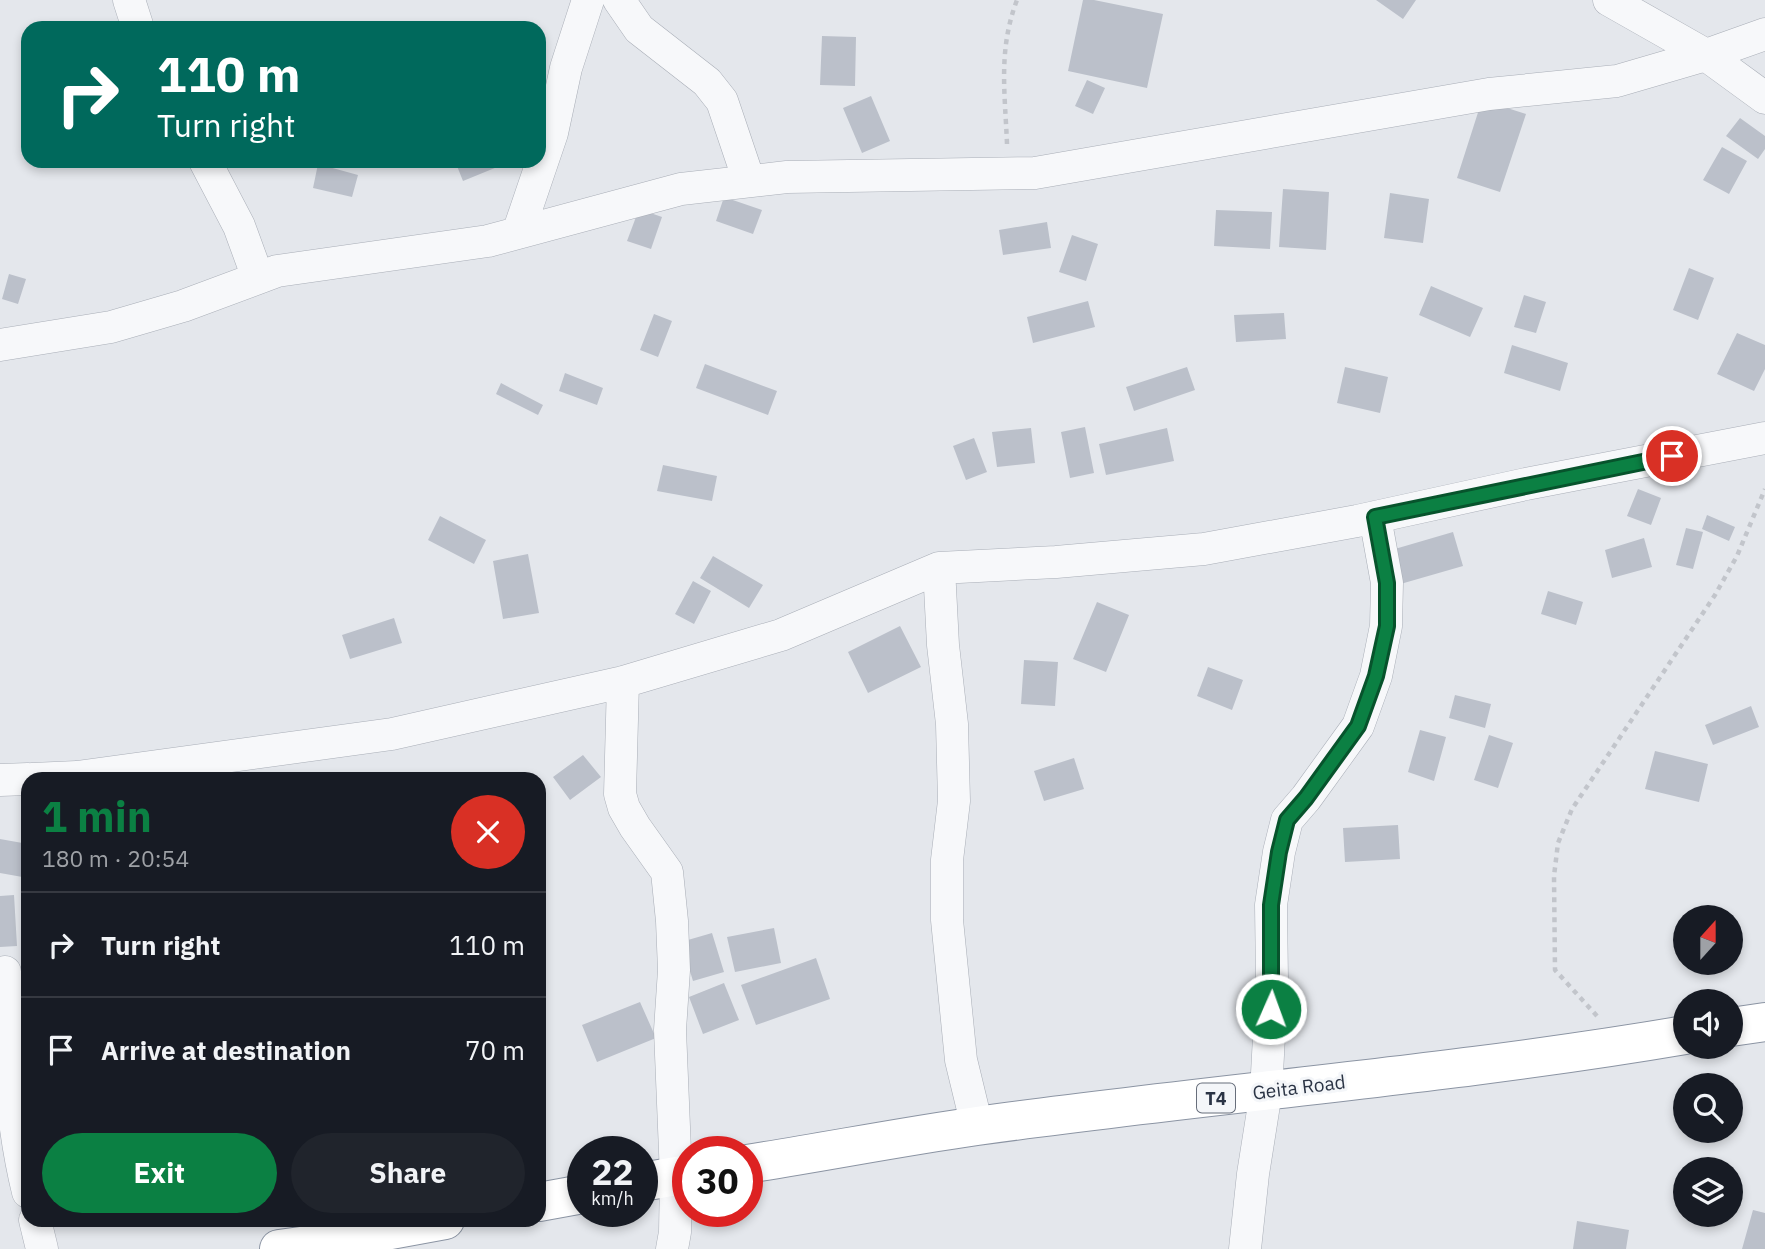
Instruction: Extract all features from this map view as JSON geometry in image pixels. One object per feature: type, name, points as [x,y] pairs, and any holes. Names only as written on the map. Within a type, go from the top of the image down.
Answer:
[{"type":"highway","points":[[1743,1025],[1765,1022]]},
{"type":"highway","name":"Geita Road","points":[[763,1161],[977,1126],[1266,1092],[1623,1046],[1673,1037]]},
{"type":"highway","points":[[546,1201],[567,1197]]},
{"type":"highway","points":[[302,1247],[408,1227]]},
{"type":"street","points":[[129,0],[136,21]]},
{"type":"street","points":[[546,151],[566,68],[588,0]]},
{"type":"street","points":[[619,0],[639,29],[707,82],[722,101],[749,181]]},
{"type":"street","points":[[1609,0],[1706,55],[1765,98]]},
{"type":"street","points":[[0,345],[111,327],[183,306],[277,271],[488,241],[681,188],[787,177],[1009,174],[1048,171],[1489,94],[1617,81],[1706,55],[1765,34]]},
{"type":"street","points":[[209,168],[239,226],[258,278]]},
{"type":"street","points":[[518,233],[540,168]]},
{"type":"street","points":[[113,772],[392,734],[624,682],[781,635],[939,568],[1056,562],[1204,549],[1765,438]]},
{"type":"street","points":[[1245,1249],[1266,1092],[1272,981],[1271,905],[1279,852],[1287,820],[1358,726],[1376,676],[1387,626],[1387,583],[1375,517]]},
{"type":"street","points":[[939,568],[943,645],[952,724],[954,802],[947,860],[947,919],[961,1060],[977,1126]]},
{"type":"street","points":[[624,682],[620,794],[624,808],[635,827],[667,872],[672,921],[674,970],[670,1030],[669,1178],[675,1232],[673,1249]]},
{"type":"street","points":[[0,780],[21,779]]},
{"type":"street","points":[[5,972],[8,1062],[21,1164]]},
{"type":"street","points":[[37,1227],[42,1249]]},
{"type":"path","points":[[1009,174],[1002,77],[1010,20],[1017,0]]},
{"type":"path","points":[[1623,1046],[1555,970],[1554,876],[1558,843],[1572,809],[1593,775],[1715,595],[1737,556],[1765,489]]},
{"type":"building","points":[[1083,0],[1163,14],[1147,88],[1068,71]]},
{"type":"building","points":[[1376,0],[1416,0],[1403,19]]},
{"type":"building","points":[[822,36],[856,37],[855,86],[820,85]]},
{"type":"building","points":[[1087,80],[1105,88],[1093,114],[1075,106]]},
{"type":"building","points":[[871,96],[890,141],[862,153],[843,108]]},
{"type":"building","points":[[1482,100],[1526,114],[1500,192],[1457,178]]},
{"type":"building","points":[[1740,118],[1765,136],[1765,149],[1758,159],[1726,136]]},
{"type":"building","points":[[1722,147],[1747,161],[1729,194],[1703,180]]},
{"type":"building","points":[[317,168],[333,168],[358,175],[352,197],[313,188]]},
{"type":"building","points":[[458,168],[495,168],[463,181]]},
{"type":"building","points":[[1283,189],[1329,192],[1326,250],[1279,247]]},
{"type":"building","points":[[1390,193],[1429,199],[1423,243],[1384,238]]},
{"type":"building","points":[[724,197],[762,210],[753,234],[716,221]]},
{"type":"building","points":[[639,209],[662,217],[651,249],[627,241]]},
{"type":"building","points":[[1216,210],[1272,212],[1270,249],[1214,246]]},
{"type":"building","points":[[1047,222],[1051,248],[1003,255],[999,230]]},
{"type":"building","points":[[1072,235],[1098,244],[1086,281],[1059,272]]},
{"type":"building","points":[[1689,268],[1714,278],[1698,320],[1673,310]]},
{"type":"building","points":[[9,274],[26,279],[18,304],[2,299]]},
{"type":"building","points":[[1431,286],[1483,308],[1470,337],[1419,315]]},
{"type":"building","points":[[1524,295],[1546,302],[1536,333],[1514,327]]},
{"type":"building","points":[[1088,301],[1095,327],[1033,343],[1027,317]]},
{"type":"building","points":[[1284,313],[1286,339],[1236,342],[1234,315]]},
{"type":"building","points":[[654,314],[672,321],[658,357],[640,350]]},
{"type":"building","points":[[1737,333],[1765,345],[1765,369],[1754,391],[1717,374]]},
{"type":"building","points":[[1512,345],[1568,363],[1560,391],[1504,373]]},
{"type":"building","points":[[705,364],[777,391],[768,415],[696,388]]},
{"type":"building","points":[[1187,367],[1195,390],[1134,411],[1126,387]]},
{"type":"building","points":[[1345,367],[1388,377],[1380,413],[1337,403]]},
{"type":"building","points":[[565,373],[603,388],[597,405],[559,391]]},
{"type":"building","points":[[501,383],[543,405],[538,415],[496,394]]},
{"type":"building","points":[[1085,427],[1094,473],[1070,478],[1061,432]]},
{"type":"building","points":[[1031,428],[1035,463],[997,467],[992,432]]},
{"type":"building","points":[[1167,428],[1174,461],[1106,475],[1099,444]]},
{"type":"building","points":[[974,438],[987,472],[966,480],[953,446]]},
{"type":"building","points":[[663,465],[717,476],[712,501],[657,491]]},
{"type":"building","points":[[1638,489],[1661,498],[1651,525],[1627,516]]},
{"type":"building","points":[[1707,515],[1735,527],[1729,541],[1702,529]]},
{"type":"building","points":[[440,516],[486,540],[474,564],[428,540]]},
{"type":"building","points":[[1686,528],[1703,532],[1693,569],[1676,565]]},
{"type":"building","points":[[1453,532],[1463,566],[1397,585],[1388,551]]},
{"type":"building","points":[[1644,538],[1652,567],[1612,578],[1605,550]]},
{"type":"building","points":[[528,554],[539,613],[503,619],[493,561]]},
{"type":"building","points":[[713,556],[763,585],[749,608],[700,578]]},
{"type":"building","points":[[693,581],[711,591],[694,624],[675,614]]},
{"type":"building","points":[[1548,591],[1583,602],[1576,625],[1541,614]]},
{"type":"building","points":[[1097,602],[1129,615],[1106,672],[1073,659]]},
{"type":"building","points":[[394,618],[402,643],[350,659],[342,635]]},
{"type":"building","points":[[900,626],[921,667],[868,693],[848,652]]},
{"type":"building","points":[[1024,660],[1058,662],[1055,706],[1021,704]]},
{"type":"building","points":[[1208,667],[1243,680],[1232,710],[1197,696]]},
{"type":"building","points":[[1455,695],[1491,704],[1485,728],[1449,718]]},
{"type":"building","points":[[1751,706],[1759,727],[1713,745],[1705,725]]},
{"type":"building","points":[[1420,730],[1446,737],[1434,781],[1408,772]]},
{"type":"building","points":[[1489,735],[1513,743],[1498,788],[1474,780]]},
{"type":"building","points":[[1655,751],[1708,764],[1699,802],[1645,789]]},
{"type":"building","points":[[583,755],[601,777],[570,800],[553,777]]},
{"type":"building","points":[[1074,758],[1084,789],[1044,801],[1034,771]]},
{"type":"building","points":[[1398,825],[1400,859],[1345,862],[1343,828]]},
{"type":"building","points":[[0,839],[21,843],[21,877],[0,873]]},
{"type":"building","points":[[14,895],[17,946],[0,947],[0,896]]},
{"type":"building","points":[[774,928],[781,963],[735,972],[727,937]]},
{"type":"building","points":[[712,933],[724,972],[693,981],[681,942]]},
{"type":"building","points":[[816,958],[830,999],[756,1025],[741,985]]},
{"type":"building","points":[[724,983],[739,1020],[703,1034],[689,997]]},
{"type":"building","points":[[640,1002],[656,1038],[597,1062],[582,1025]]},
{"type":"building","points":[[1753,1210],[1765,1213],[1765,1249],[1742,1249]]},
{"type":"building","points":[[1577,1221],[1629,1230],[1626,1249],[1573,1249]]},
{"type":"route","points":[[1271,1009],[1271,905],[1287,820],[1358,726],[1376,676],[1387,626],[1387,583],[1375,517],[1672,456]]}]
